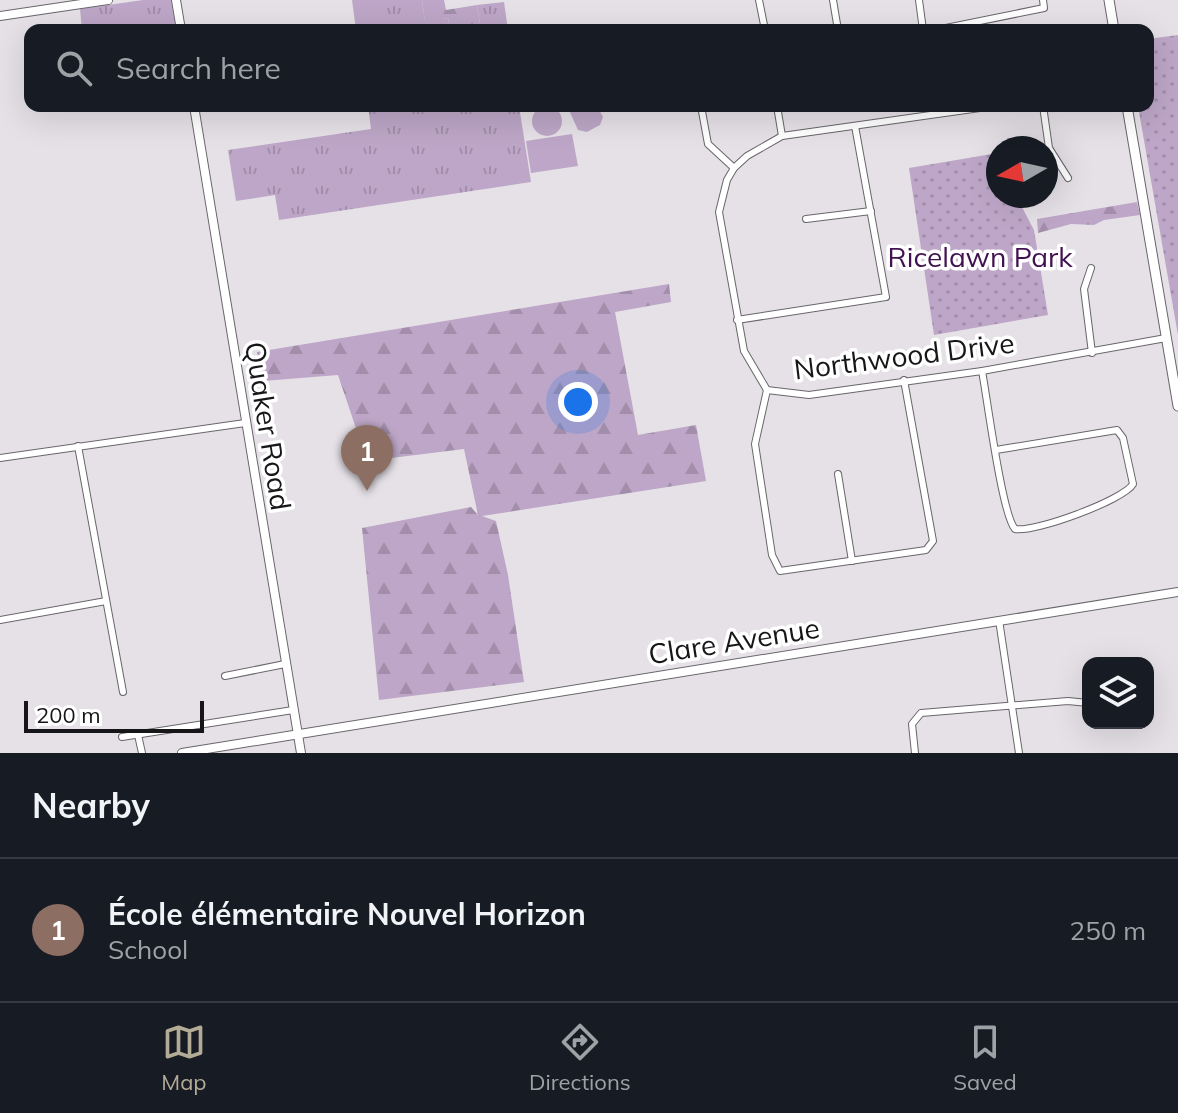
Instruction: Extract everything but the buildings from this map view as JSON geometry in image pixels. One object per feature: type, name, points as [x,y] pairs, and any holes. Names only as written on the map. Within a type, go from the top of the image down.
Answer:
[{"type":"main road","points":[[1112,1],[1114,24]]},
{"type":"main road","points":[[1128,112],[1178,406]]},
{"type":"street","points":[[0,16],[108,0]]},
{"type":"street","points":[[176,0],[180,24]]},
{"type":"street","points":[[759,0],[764,24]]},
{"type":"street","points":[[833,0],[837,24]]},
{"type":"street","points":[[919,0],[922,24]]},
{"type":"street","points":[[965,24],[1044,8],[1043,0]]},
{"type":"street","name":"Quaker Road","points":[[195,112],[301,753]]},
{"type":"street","points":[[702,112],[708,144],[734,168],[766,143],[782,136],[955,112]]},
{"type":"street","points":[[778,112],[782,136]]},
{"type":"street","points":[[1044,112],[1049,148],[1068,178]]},
{"type":"street","points":[[737,320],[886,297],[855,126]]},
{"type":"street","name":"Northwood Drive","points":[[734,168],[727,180],[719,212],[744,351],[767,390],[809,395],[982,371],[1166,338]]},
{"type":"street","points":[[806,219],[871,211]]},
{"type":"street","points":[[1091,268],[1084,289],[1092,353]]},
{"type":"street","points":[[982,371],[1008,519],[1011,526],[1020,530],[1056,521],[1128,492],[1133,484],[1123,438],[1117,430],[996,450]]},
{"type":"street","points":[[767,390],[755,444],[772,555],[780,571],[926,550],[933,541],[904,380]]},
{"type":"street","points":[[0,458],[245,423]]},
{"type":"street","points":[[78,446],[123,692]]},
{"type":"street","points":[[838,474],[852,561]]},
{"type":"street","name":"Clare Avenue","points":[[182,753],[1178,592]]},
{"type":"street","points":[[0,620],[106,601]]},
{"type":"street","points":[[999,620],[1019,753]]},
{"type":"street","points":[[225,676],[285,664]]},
{"type":"street","points":[[915,753],[912,724],[921,713],[1012,704],[1082,702]]},
{"type":"street","points":[[122,737],[293,710]]},
{"type":"street","points":[[138,735],[142,753]]},
{"type":"green space","points":[[143,0],[171,0],[175,24],[81,24],[80,9]]},
{"type":"green space","points":[[352,0],[422,0],[425,21],[448,18],[449,24],[355,24]]},
{"type":"green space","points":[[422,0],[444,0],[446,10],[477,5],[480,24],[449,24],[448,18],[425,22]]},
{"type":"green space","points":[[504,2],[507,24],[480,24],[477,5]]},
{"type":"green space","points":[[1178,35],[1178,335],[1139,112],[1154,112],[1154,38]]},
{"type":"green space","points":[[369,112],[520,112],[531,182],[279,220],[275,195],[236,201],[228,150],[371,129]]},
{"type":"green space","points":[[536,112],[558,112],[560,127],[547,136],[537,131],[532,121]]},
{"type":"green space","points":[[570,112],[600,112],[603,117],[600,125],[587,132],[578,130]]},
{"type":"green space","points":[[572,134],[578,166],[531,173],[526,141]]},
{"type":"green space","name":"Ricelawn Park","points":[[986,155],[986,208],[1023,208],[1034,230],[1048,315],[934,335],[909,168]]},
{"type":"green space","points":[[1137,202],[1140,215],[1104,220],[1094,225],[1071,224],[1038,233],[1037,219]]},
{"type":"green space","points":[[669,284],[671,302],[615,312],[638,435],[696,425],[706,481],[482,516],[496,521],[508,575],[524,682],[379,700],[362,528],[471,507],[478,515],[464,449],[367,461],[338,375],[263,381],[257,352]]},
{"type":"place","name":"École élémentaire Nouvel Horizon","points":[[367,491]]}]
